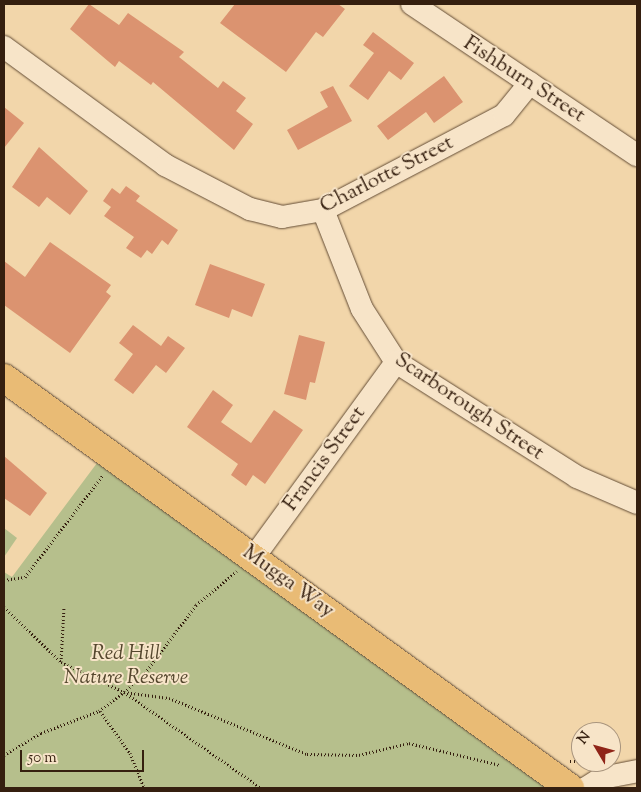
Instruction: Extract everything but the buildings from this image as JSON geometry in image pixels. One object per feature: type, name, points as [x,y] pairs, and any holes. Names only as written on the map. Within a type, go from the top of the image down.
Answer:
[{"type":"main road","name":"Mugga Way","points":[[4,378],[254,557],[570,788]]},
{"type":"street","name":"Fishburn Street","points":[[412,4],[637,155]]},
{"type":"street","name":"Charlotte Street","points":[[4,47],[165,165],[209,190],[250,209],[282,217],[323,210],[504,115],[530,83]]},
{"type":"street","name":"Scarborough Street","points":[[323,210],[362,309],[396,362],[577,477],[637,503]]},
{"type":"street","name":"Francis Street","points":[[254,557],[396,362]]},
{"type":"street","points":[[586,788],[602,778],[637,771]]},
{"type":"path","points":[[4,580],[25,577],[114,458]]},
{"type":"path","points":[[4,755],[40,733],[100,711],[124,692],[145,673],[196,605],[254,557]]},
{"type":"path","points":[[4,607],[62,662],[124,692],[261,788]]},
{"type":"path","points":[[62,662],[64,607]]},
{"type":"path","points":[[124,692],[169,698],[307,754],[359,755],[409,743],[510,767]]},
{"type":"path","points":[[100,711],[130,753],[144,788]]},
{"type":"green space","name":"Red Hill Nature Reserve","points":[[97,463],[548,788],[4,788],[4,572],[12,577]]},
{"type":"green space","points":[[4,528],[17,538],[4,557]]}]
